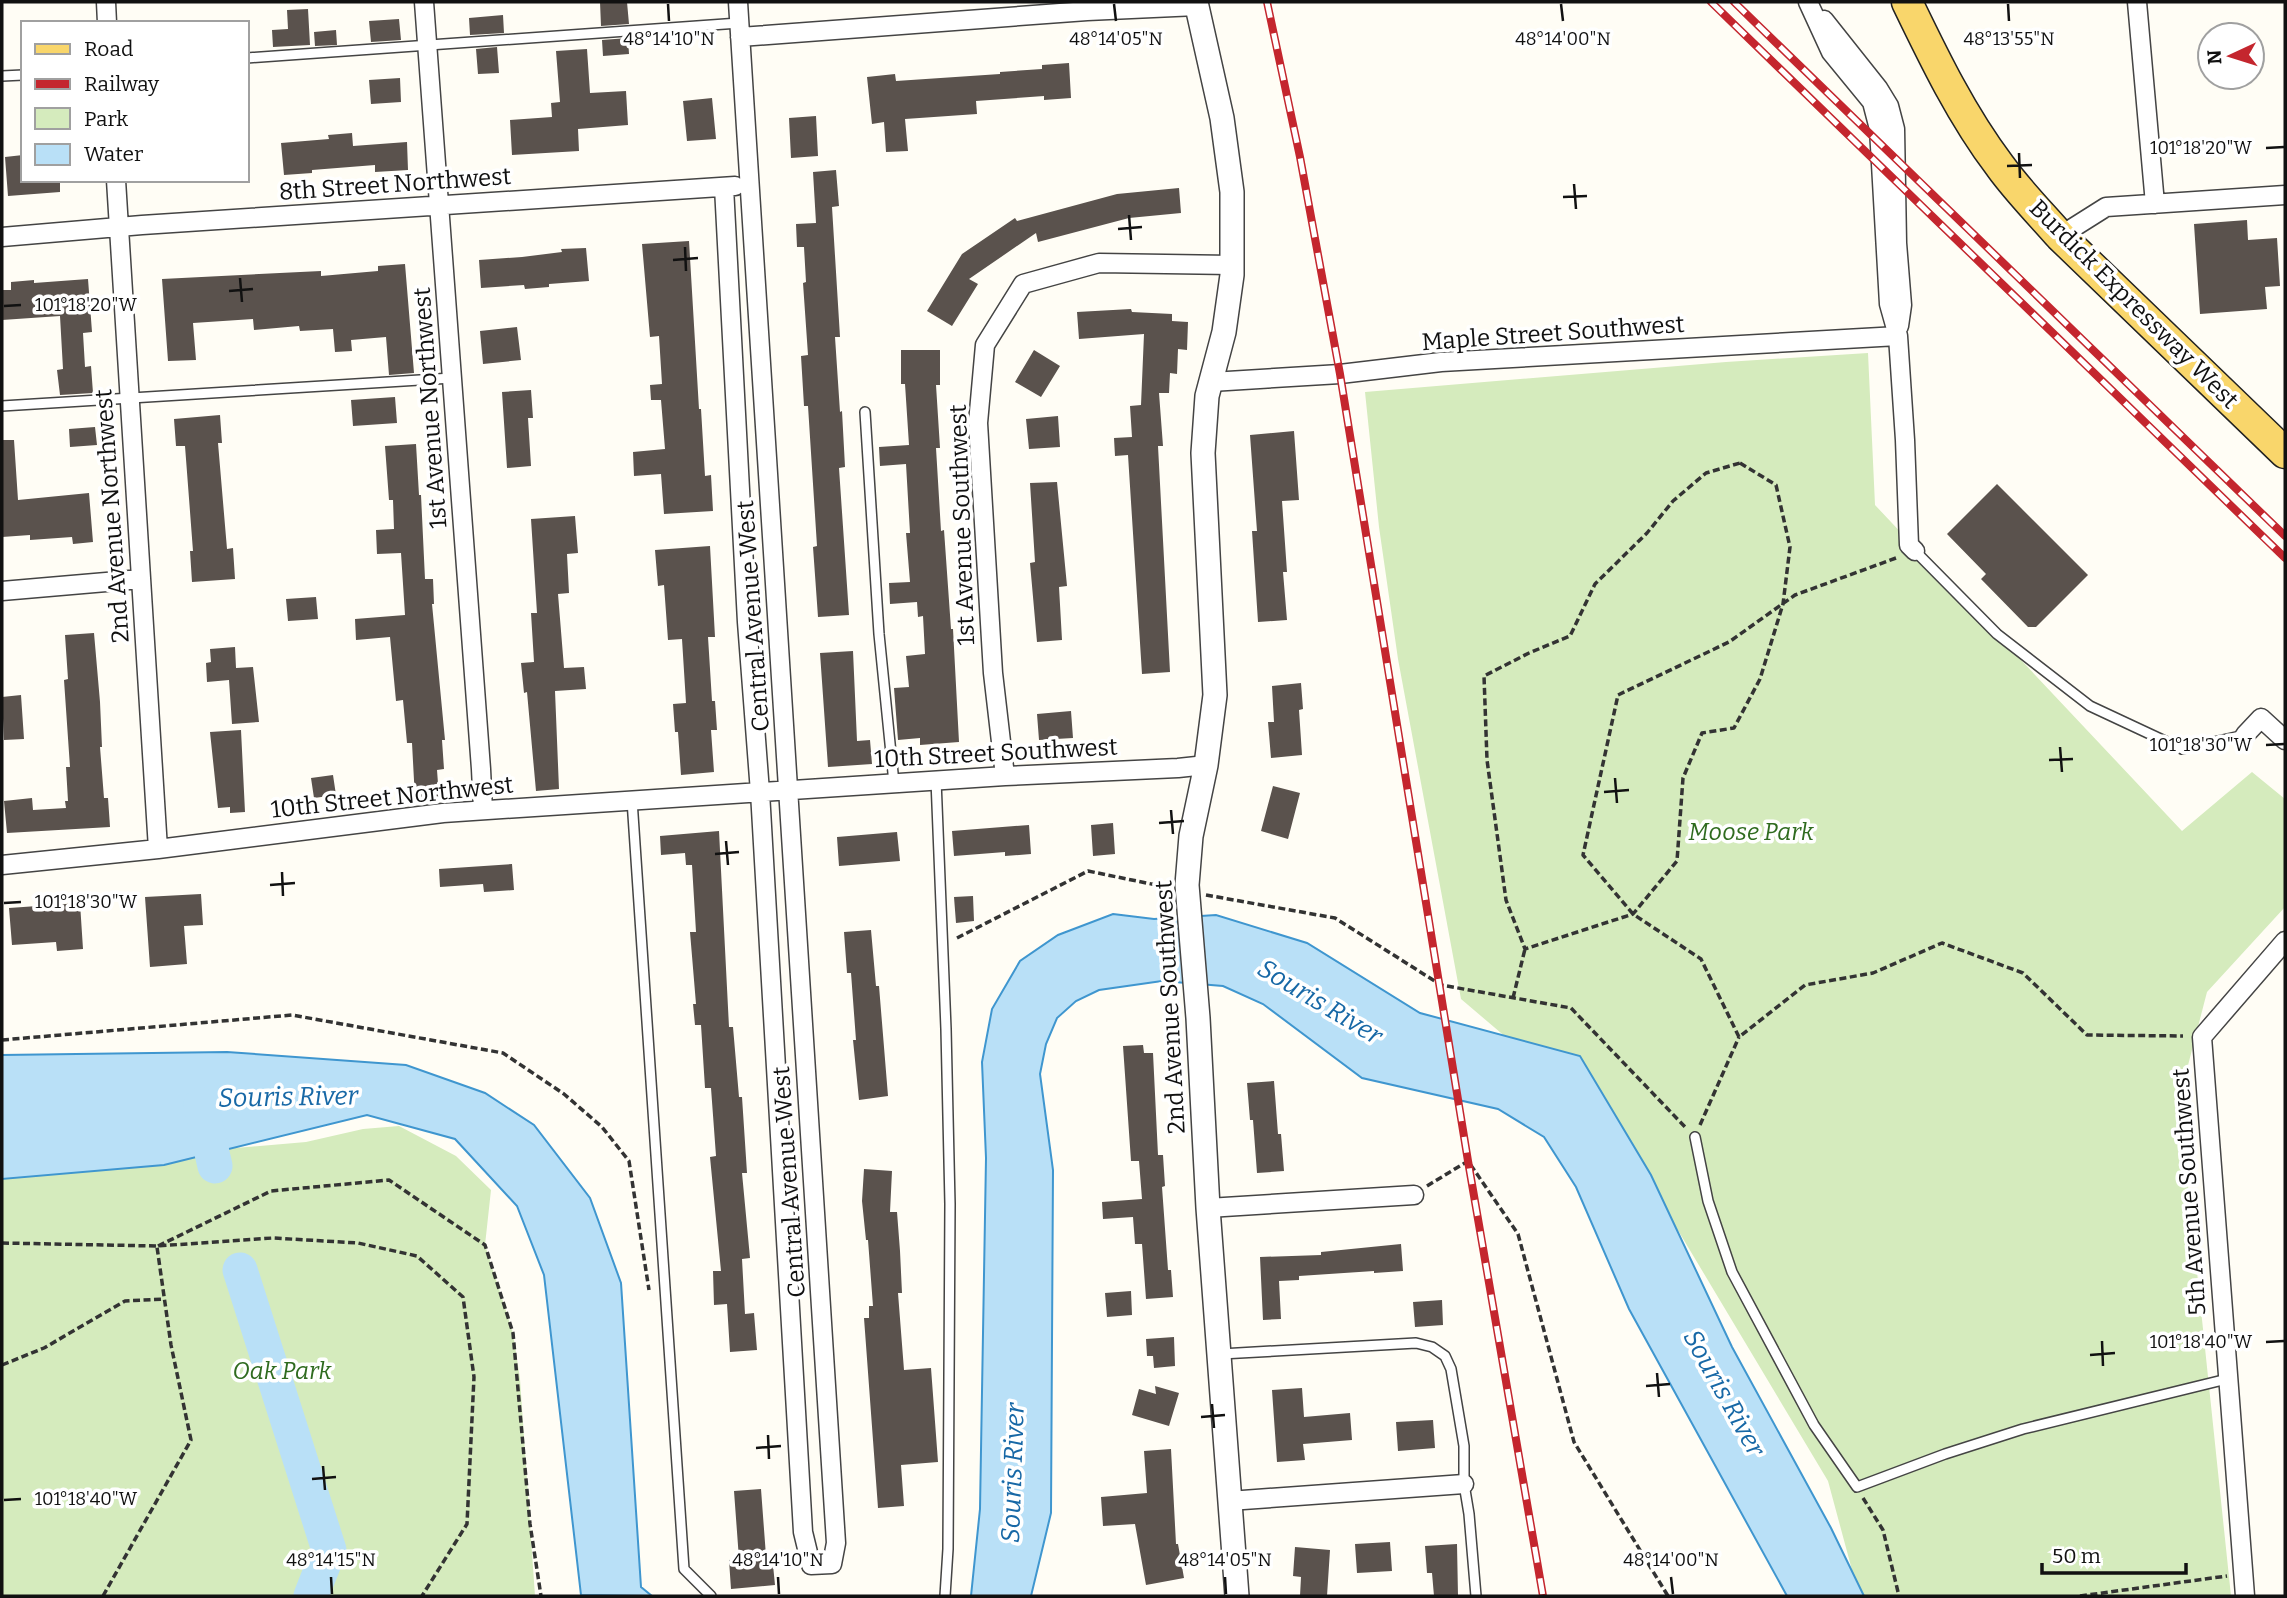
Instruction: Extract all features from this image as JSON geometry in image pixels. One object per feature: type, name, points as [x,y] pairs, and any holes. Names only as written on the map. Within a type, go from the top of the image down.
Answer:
[{"type":"main road","name":"Burdick Expressway West","points":[[1907,2],[1946,80],[2000,166],[2060,236],[2285,453]]},
{"type":"street","points":[[106,2],[107,21]]},
{"type":"street","name":"1st Avenue Northwest","points":[[424,2],[482,810]]},
{"type":"street","name":"Central Avenue West","points":[[738,2],[836,1543],[832,1564],[811,1565],[803,1532],[760,792]]},
{"type":"street","points":[[1808,2],[1878,88],[1889,106],[1895,130],[1897,243],[1902,305],[1898,336],[1909,545],[1915,551]]},
{"type":"street","points":[[2137,2],[2155,204]]},
{"type":"street","points":[[740,30],[1196,4]]},
{"type":"street","name":"2nd Avenue Southwest","points":[[1196,4],[1222,118],[1232,192],[1232,265],[1224,332],[1207,396],[1203,453],[1215,695],[1206,765],[1191,836],[1186,885],[1198,1018],[1208,1208],[1237,1596]]},
{"type":"street","name":"2nd Avenue Northwest","points":[[116,182],[158,849]]},
{"type":"street","name":"8th Street Northwest","points":[[2,237],[749,185]]},
{"type":"street","points":[[724,187],[747,622],[760,792]]},
{"type":"street","points":[[2060,236],[2106,207],[2285,195]]},
{"type":"street","name":"1st Avenue Southwest","points":[[1005,776],[993,673],[978,424],[985,345],[1023,284],[1099,264],[1232,265]]},
{"type":"street","name":"Maple Street Southwest","points":[[1211,382],[1340,374],[1441,362],[1898,336]]},
{"type":"street","points":[[2,591],[141,579]]},
{"type":"street","points":[[2245,735],[2261,718],[2285,740]]},
{"type":"street","name":"10th Street Southwest","points":[[790,790],[1206,765]]},
{"type":"street","name":"10th Street Northwest","points":[[2,865],[158,849],[443,813],[790,790]]},
{"type":"street","name":"5th Avenue Southwest","points":[[2245,1596],[2202,1037],[2285,942]]},
{"type":"street","points":[[1208,1208],[1414,1195]]},
{"type":"street","points":[[1229,1501],[1464,1484]]},
{"type":"lane","points":[[248,58],[426,45],[740,30]]},
{"type":"lane","points":[[2,76],[21,75]]},
{"type":"lane","points":[[2,406],[452,377]]},
{"type":"lane","points":[[865,412],[879,634],[894,783]]},
{"type":"lane","points":[[1915,551],[1997,634],[2090,706],[2182,749],[2245,735]]},
{"type":"lane","points":[[936,780],[950,1204],[948,1549],[945,1596]]},
{"type":"lane","points":[[632,800],[684,1569],[711,1596]]},
{"type":"lane","points":[[1695,1137],[1707,1201],[1732,1272],[1814,1425],[1857,1487],[1945,1454],[2023,1429],[2227,1379]]},
{"type":"lane","points":[[1218,1354],[1416,1343],[1432,1347],[1445,1356],[1451,1369],[1464,1446],[1464,1484],[1476,1596]]},
{"type":"path","points":[[1513,998],[1525,948],[1506,900],[1487,760],[1484,676],[1570,636],[1595,584],[1647,533],[1673,501],[1706,472],[1740,463],[1776,485],[1790,547],[1783,604],[1760,679],[1734,728],[1702,733],[1683,778],[1677,861],[1633,914],[1525,948]]},
{"type":"path","points":[[1739,1037],[1700,959],[1633,914],[1583,855],[1618,695],[1729,642],[1795,596],[1915,551]]},
{"type":"path","points":[[942,945],[1088,871],[1165,887],[1186,885],[1208,895],[1335,918],[1441,985],[1571,1008],[1695,1137],[1739,1037],[1805,985],[1873,973],[1942,943],[2023,974],[2087,1035],[2202,1037]]},
{"type":"path","points":[[2,1040],[292,1015],[503,1053],[564,1094],[603,1127],[629,1161],[651,1302]]},
{"type":"path","points":[[1414,1195],[1468,1161],[1518,1234],[1574,1442],[1668,1596]]},
{"type":"path","points":[[157,1247],[271,1191],[389,1180],[485,1245],[513,1333],[530,1524],[541,1596]]},
{"type":"path","points":[[2,1243],[157,1247],[273,1238],[358,1243],[417,1256],[463,1297],[474,1377],[467,1524],[422,1596]]},
{"type":"path","points":[[103,1596],[191,1440],[170,1345],[157,1247]]},
{"type":"path","points":[[2,1365],[44,1348],[125,1301],[164,1299]]},
{"type":"path","points":[[1857,1487],[1883,1530],[1899,1596]]},
{"type":"path","points":[[2080,1596],[2243,1575]]},
{"type":"green space","name":"Moose Park","points":[[1868,353],[1875,505],[2182,831],[2252,772],[2285,799],[2285,907],[2207,992],[2179,1100],[2231,1596],[1859,1596],[1828,1481],[1621,1135],[1461,999],[1398,659],[1379,527],[1365,392]]},
{"type":"green space","name":"Oak Park","points":[[399,1126],[456,1156],[491,1190],[485,1245],[513,1333],[520,1379],[535,1596],[2,1596],[2,1168],[306,1142],[363,1129]]},
{"type":"water","name":"Souris River","points":[[1113,914],[1154,919],[1216,915],[1307,943],[1420,1013],[1580,1056],[1651,1175],[1732,1347],[1831,1528],[1864,1596],[1787,1596],[1629,1309],[1576,1187],[1544,1137],[1498,1109],[1362,1078],[1263,1004],[1223,986],[1162,981],[1099,990],[1076,1001],[1057,1018],[1046,1044],[1040,1074],[1053,1170],[1051,1513],[1031,1596],[971,1596],[980,1509],[986,1158],[982,1062],[992,1009],[1020,961],[1058,935]]},
{"type":"water","name":"Souris River","points":[[227,1052],[406,1065],[485,1093],[534,1125],[590,1198],[621,1283],[641,1587],[652,1596],[581,1595],[544,1275],[517,1206],[455,1139],[367,1115],[164,1165],[2,1179],[2,1055]]},
{"type":"building","points":[[600,2],[627,2],[629,24],[601,26]]},
{"type":"building","points":[[308,9],[310,45],[273,47],[272,30],[288,29],[287,10]]},
{"type":"building","points":[[503,15],[504,33],[470,35],[469,18]]},
{"type":"building","points":[[399,19],[401,40],[371,42],[369,21]]},
{"type":"building","points":[[336,30],[337,45],[315,46],[314,32]]},
{"type":"building","points":[[628,38],[629,54],[603,56],[602,40]]},
{"type":"building","points":[[497,47],[499,73],[478,74],[476,49]]},
{"type":"building","points":[[587,49],[590,93],[626,91],[628,125],[578,129],[579,151],[512,155],[510,120],[552,117],[551,103],[560,102],[556,51]]},
{"type":"building","points":[[1069,63],[1071,98],[1044,100],[1044,96],[976,101],[977,114],[905,119],[908,151],[886,152],[884,122],[872,124],[867,77],[895,74],[896,81],[1000,74],[1042,69],[1042,65]]},
{"type":"building","points":[[400,78],[401,102],[371,104],[369,80]]},
{"type":"building","points":[[712,98],[716,139],[687,141],[683,101]]},
{"type":"building","points":[[816,116],[818,156],[791,158],[789,118]]},
{"type":"building","points":[[352,133],[353,146],[407,142],[408,170],[375,172],[375,165],[284,175],[281,143],[329,139],[328,135]]},
{"type":"building","points":[[21,155],[21,182],[60,182],[60,192],[8,196],[5,157]]},
{"type":"building","points":[[836,170],[839,206],[832,207],[840,337],[835,337],[845,467],[839,468],[849,615],[818,617],[813,547],[817,546],[808,406],[804,406],[801,356],[808,355],[803,283],[806,282],[804,247],[797,247],[796,224],[816,223],[813,172]]},
{"type":"building","points":[[1179,188],[1181,213],[1129,218],[1038,242],[1036,233],[969,279],[978,284],[952,326],[927,311],[962,254],[1015,218],[1017,221],[1117,194]]},
{"type":"building","points":[[2247,220],[2248,240],[2277,238],[2280,286],[2265,287],[2267,309],[2200,314],[2194,224]]},
{"type":"building","points":[[689,241],[699,409],[705,476],[711,475],[713,511],[664,514],[661,474],[634,476],[633,452],[665,449],[661,400],[651,400],[650,385],[662,384],[659,336],[650,337],[642,244]]},
{"type":"building","points":[[586,248],[589,281],[525,289],[524,285],[481,288],[479,260]]},
{"type":"building","points":[[405,264],[414,373],[389,375],[386,337],[351,340],[352,351],[335,352],[333,329],[300,331],[299,326],[254,330],[253,319],[193,323],[196,360],[168,361],[162,279],[321,271],[321,276],[378,271],[378,266]]},
{"type":"building","points":[[88,279],[92,332],[83,333],[85,367],[91,366],[93,393],[60,395],[57,370],[63,369],[60,316],[2,320],[2,290],[11,290],[11,282]]},
{"type":"building","points":[[1131,309],[1132,312],[1172,314],[1172,321],[1188,322],[1187,350],[1178,349],[1177,374],[1170,373],[1169,393],[1159,393],[1163,446],[1158,446],[1170,672],[1142,674],[1128,455],[1115,456],[1114,438],[1132,437],[1130,406],[1141,405],[1144,334],[1079,339],[1077,312]]},
{"type":"building","points":[[517,327],[521,360],[483,364],[480,331]]},
{"type":"building","points":[[901,350],[940,350],[940,385],[936,385],[940,448],[936,448],[941,531],[944,530],[953,629],[959,742],[920,745],[920,738],[898,740],[894,688],[909,687],[906,656],[925,654],[923,616],[918,617],[917,602],[890,604],[889,583],[910,582],[906,533],[910,533],[906,464],[880,466],[879,447],[909,445],[905,384],[901,384]]},
{"type":"building","points":[[1034,350],[1060,366],[1041,397],[1015,382]]},
{"type":"building","points":[[531,390],[533,418],[528,418],[531,466],[507,468],[502,392]]},
{"type":"building","points":[[395,397],[397,423],[353,426],[351,400]]},
{"type":"building","points":[[220,415],[222,443],[218,443],[227,549],[233,548],[235,579],[192,582],[190,551],[193,551],[185,446],[176,446],[174,419]]},
{"type":"building","points":[[1058,416],[1060,447],[1029,449],[1026,419]]},
{"type":"building","points":[[95,427],[97,445],[70,447],[69,429]]},
{"type":"building","points":[[1294,431],[1299,500],[1282,501],[1287,620],[1258,622],[1252,531],[1257,531],[1250,435]]},
{"type":"building","points":[[2,440],[14,440],[18,500],[89,493],[93,542],[73,544],[72,537],[30,540],[30,535],[2,537]]},
{"type":"building","points":[[416,444],[425,579],[433,579],[432,604],[445,740],[442,740],[444,769],[437,770],[439,797],[415,799],[412,743],[407,743],[403,700],[396,701],[390,637],[356,640],[355,619],[405,615],[401,553],[377,554],[376,530],[394,529],[393,500],[389,500],[385,446]]},
{"type":"building","points":[[1057,482],[1067,586],[1059,587],[1062,640],[1037,642],[1030,563],[1035,562],[1030,483]]},
{"type":"building","points":[[1997,484],[2088,575],[2036,627],[2028,627],[1981,579],[1986,574],[1947,534]]},
{"type":"building","points":[[575,516],[578,553],[567,554],[569,593],[558,594],[564,668],[584,667],[586,689],[555,691],[559,789],[536,791],[527,692],[524,693],[521,663],[534,662],[531,613],[537,613],[531,519]]},
{"type":"building","points":[[710,546],[715,637],[708,637],[712,701],[715,701],[717,730],[711,730],[714,772],[681,775],[673,704],[686,703],[682,639],[668,640],[664,585],[658,586],[655,550]]},
{"type":"building","points":[[316,597],[318,619],[288,621],[286,599]]},
{"type":"building","points":[[94,633],[104,798],[108,798],[110,827],[7,833],[4,801],[32,798],[33,810],[66,808],[66,767],[70,767],[64,680],[68,679],[65,635]]},
{"type":"building","points":[[235,647],[236,668],[253,667],[259,722],[232,724],[229,680],[207,682],[206,663],[211,662],[210,649]]},
{"type":"building","points":[[853,651],[857,741],[870,740],[872,764],[828,767],[820,653]]},
{"type":"building","points":[[1301,683],[1303,709],[1299,710],[1302,755],[1271,758],[1268,722],[1274,722],[1272,686]]},
{"type":"building","points":[[21,695],[24,739],[4,740],[2,697]]},
{"type":"building","points":[[1071,711],[1073,738],[1039,740],[1037,714]]},
{"type":"building","points":[[241,730],[245,812],[230,813],[230,807],[218,808],[210,732]]},
{"type":"building","points":[[333,775],[336,795],[314,798],[311,778]]},
{"type":"building","points":[[1273,786],[1300,793],[1288,839],[1261,831]]},
{"type":"building","points":[[1113,823],[1115,854],[1093,856],[1091,825]]},
{"type":"building","points":[[1029,825],[1031,854],[1005,856],[1005,852],[954,856],[952,831]]},
{"type":"building","points":[[719,831],[729,1027],[733,1027],[739,1097],[742,1097],[747,1173],[742,1173],[750,1258],[742,1259],[745,1314],[754,1313],[757,1350],[730,1352],[727,1304],[714,1305],[713,1271],[721,1271],[710,1157],[716,1156],[711,1088],[705,1088],[701,1025],[695,1025],[693,1004],[696,1004],[690,932],[696,932],[692,865],[686,865],[685,853],[661,855],[660,836]]},
{"type":"building","points":[[897,832],[900,861],[839,866],[837,837]]},
{"type":"building","points":[[512,864],[514,890],[484,892],[483,884],[440,887],[439,869]]},
{"type":"building","points":[[201,894],[203,925],[184,926],[187,964],[150,967],[145,897]]},
{"type":"building","points":[[973,896],[974,921],[956,923],[954,897]]},
{"type":"building","points":[[80,903],[83,949],[57,951],[56,942],[12,945],[9,908]]},
{"type":"building","points":[[871,930],[876,986],[879,986],[888,1096],[859,1100],[853,1040],[856,1040],[851,973],[847,973],[844,932]]},
{"type":"building","points":[[1143,1045],[1144,1053],[1153,1053],[1158,1155],[1163,1155],[1165,1186],[1162,1187],[1168,1270],[1171,1270],[1173,1297],[1146,1299],[1142,1244],[1135,1244],[1133,1217],[1103,1219],[1102,1202],[1142,1199],[1139,1161],[1131,1161],[1123,1046]]},
{"type":"building","points":[[1274,1081],[1284,1171],[1257,1173],[1247,1083]]},
{"type":"building","points":[[864,1169],[892,1171],[890,1212],[897,1212],[902,1293],[898,1293],[904,1370],[931,1368],[938,1462],[901,1465],[904,1506],[878,1508],[864,1318],[869,1318],[869,1306],[873,1306],[862,1201]]},
{"type":"building","points":[[1401,1244],[1403,1271],[1299,1276],[1299,1280],[1279,1281],[1281,1319],[1263,1320],[1260,1257],[1321,1255],[1321,1252]]},
{"type":"building","points":[[1131,1291],[1132,1315],[1107,1317],[1105,1293]]},
{"type":"building","points":[[1442,1300],[1443,1325],[1415,1327],[1413,1302]]},
{"type":"building","points":[[1174,1337],[1175,1366],[1154,1368],[1153,1356],[1147,1356],[1146,1339]]},
{"type":"building","points":[[1155,1386],[1179,1393],[1169,1426],[1132,1415],[1139,1389],[1156,1394]]},
{"type":"building","points":[[1302,1388],[1304,1417],[1350,1413],[1352,1440],[1303,1444],[1305,1460],[1277,1462],[1272,1390]]},
{"type":"building","points":[[1433,1420],[1435,1448],[1398,1451],[1396,1422]]},
{"type":"building","points":[[1171,1449],[1176,1544],[1184,1578],[1146,1585],[1135,1524],[1103,1526],[1101,1497],[1147,1493],[1144,1451]]},
{"type":"building","points":[[761,1489],[766,1556],[772,1555],[775,1585],[731,1589],[729,1560],[739,1559],[734,1491]]},
{"type":"building","points":[[1390,1542],[1392,1571],[1357,1573],[1355,1544]]},
{"type":"building","points":[[1457,1544],[1458,1596],[1434,1596],[1432,1573],[1427,1573],[1425,1546]]},
{"type":"building","points":[[1295,1547],[1330,1550],[1327,1596],[1300,1596],[1301,1577],[1293,1576]]},
{"type":"waterway","points":[[201,1105],[215,1166]]},
{"type":"waterway","points":[[240,1270],[329,1550],[311,1596]]},
{"type":"railway","points":[[1267,2],[1300,157],[1340,374],[1468,1161],[1543,1596]]},
{"type":"railway","points":[[1711,2],[2285,558]]},
{"type":"railway","points":[[1734,2],[2285,536]]}]
